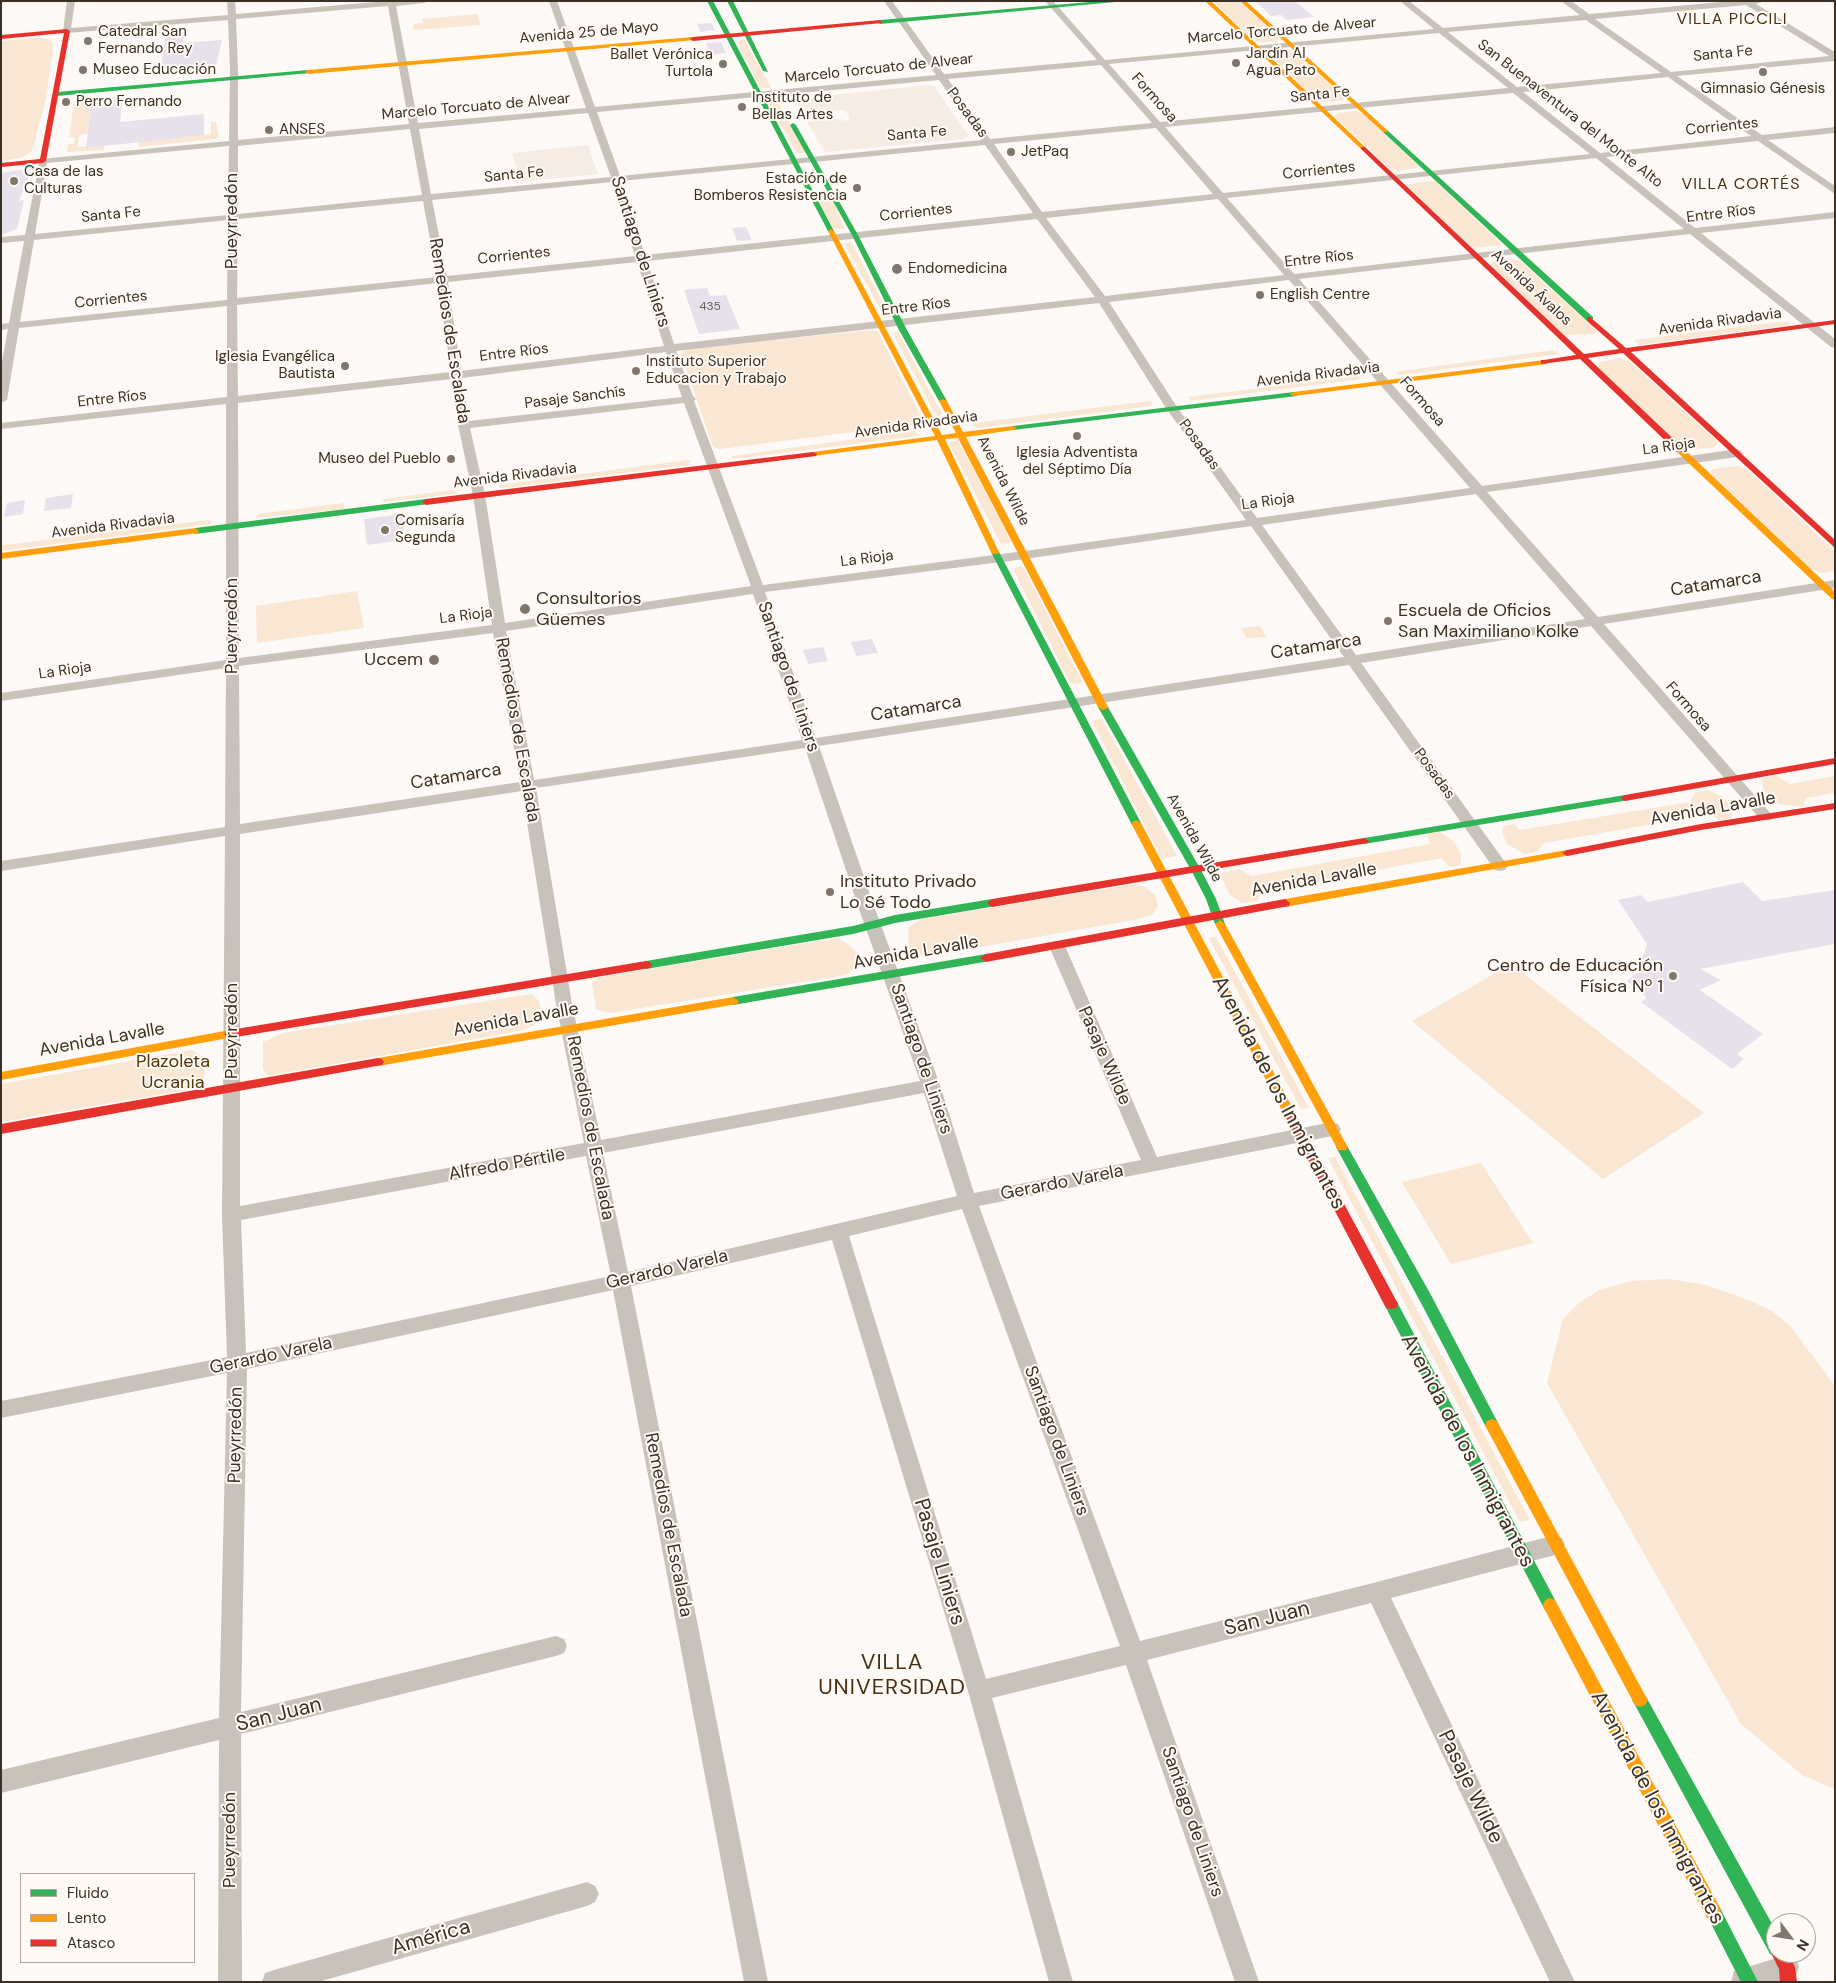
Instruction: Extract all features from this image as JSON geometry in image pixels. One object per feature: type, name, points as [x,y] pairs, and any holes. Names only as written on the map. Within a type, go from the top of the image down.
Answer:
[{"type":"main road","points":[[710,1],[880,326],[929,426],[940,436],[998,558],[1188,922]]},
{"type":"main road","name":"Avenida Wilde","points":[[730,1],[812,160],[855,235],[900,324],[1025,555],[1099,700],[1196,870],[1218,915]]},
{"type":"main road","name":"Avenida 25 de Mayo","points":[[57,92],[900,19],[1052,3],[1123,1]]},
{"type":"main road","name":"Avenida Ávalos","points":[[1208,1],[1580,356],[1829,585],[1835,597]]},
{"type":"main road","name":"Avenida Ávalos","points":[[1243,1],[1613,340],[1625,344],[1835,546]]},
{"type":"main road","points":[[1,37],[67,31],[43,162]]},
{"type":"main road","name":"Marcelo Torcuato de Alvear","points":[[1,165],[43,162]]},
{"type":"main road","name":"Avenida Rivadavia","points":[[1667,333],[1835,312]]},
{"type":"main road","name":"Avenida Rivadavia","points":[[1,556],[229,518],[363,510],[477,485],[713,468],[961,434],[1170,399],[1386,382],[1580,356],[1625,344],[1835,322]]},
{"type":"main road","points":[[1554,346],[1613,340]]},
{"type":"main road","name":"Avenida Rivadavia","points":[[1355,370],[1389,366]]},
{"type":"main road","name":"Avenida Rivadavia","points":[[1150,398],[1170,399]]},
{"type":"main road","name":"Avenida Rivadavia","points":[[929,426],[969,421]]},
{"type":"main road","points":[[703,453],[722,451]]},
{"type":"main road","points":[[363,496],[363,510]]},
{"type":"main road","name":"Avenida Rivadavia","points":[[229,518],[248,511]]},
{"type":"main road","name":"Avenida Lavalle","points":[[1,1076],[231,1034],[874,926],[895,919],[1196,870],[1469,822],[1521,816],[1835,761]]},
{"type":"main road","name":"Avenida Lavalle","points":[[1,1129],[570,1028],[1057,946],[1218,915],[1500,866],[1701,827],[1835,806]]},
{"type":"main road","name":"Avenida de los Inmigrantes","points":[[1218,915],[1222,927],[1426,1299],[1555,1545],[1766,1931]]},
{"type":"main road","name":"Avenida de los Inmigrantes","points":[[1188,922],[1746,1981]]},
{"type":"street","points":[[71,1],[67,31],[391,2],[424,1]]},
{"type":"street","name":"Pueyrredón","points":[[230,1982],[230,1728],[237,1364],[231,1215],[232,831],[229,518],[233,302],[232,1]]},
{"type":"street","points":[[553,1],[570,48]]},
{"type":"street","name":"Posadas","points":[[888,1],[1039,215],[1102,299],[1254,521],[1500,866]]},
{"type":"street","name":"San Buenaventura del Monte Alto","points":[[1404,1],[1835,345]]},
{"type":"street","points":[[1565,1],[1835,191]]},
{"type":"street","name":"Marcelo Torcuato de Alvear","points":[[43,162],[1760,1]]},
{"type":"street","name":"Remedios de Escalada","points":[[391,2],[442,279],[464,426],[477,485],[499,628],[561,980],[593,1149],[622,1280],[756,1982]]},
{"type":"street","points":[[1747,2],[1835,57]]},
{"type":"street","name":"Formosa","points":[[1052,3],[1102,63],[1386,382],[1594,623],[1766,817]]},
{"type":"street","name":"Santiago de Liniers","points":[[570,48],[690,399],[703,453],[713,468],[758,589],[810,744],[931,1085],[968,1201],[1133,1652],[1247,1982]]},
{"type":"street","name":"Santa Fe","points":[[1,240],[1322,110],[1835,57]]},
{"type":"street","name":"Corrientes","points":[[1,327],[1835,130]]},
{"type":"street","points":[[1,400],[43,162]]},
{"type":"street","name":"Entre Ríos","points":[[1,426],[1835,215]]},
{"type":"street","name":"Pasaje Sanchís","points":[[464,426],[690,399]]},
{"type":"street","name":"La Rioja","points":[[1,697],[231,663],[499,628],[758,589],[1025,555],[1738,453]]},
{"type":"street","name":"Catamarca","points":[[1,866],[1073,704],[1829,585]]},
{"type":"street","name":"Pasaje Wilde","points":[[1057,946],[1152,1165]]},
{"type":"street","name":"Alfredo Pértile","points":[[231,1215],[931,1085]]},
{"type":"street","name":"Gerardo Varela","points":[[1,1410],[237,1364],[622,1280],[968,1201],[1332,1129]]},
{"type":"street","name":"Pasaje Liniers","points":[[838,1230],[979,1691],[1061,1982]]},
{"type":"street","name":"San Juan","points":[[979,1691],[1377,1592],[1555,1545]]},
{"type":"street","name":"Pasaje Wilde","points":[[1377,1592],[1563,1982]]},
{"type":"street","name":"San Juan","points":[[1,1782],[230,1728],[556,1646]]},
{"type":"street","name":"América","points":[[274,1982],[588,1894]]},
{"type":"street","points":[[1746,1981],[1781,1963]]},
{"type":"shaded area","points":[[934,86],[969,136],[964,139],[825,152],[807,122],[836,118],[839,121],[849,120],[849,115],[844,110],[803,116],[795,99]]},
{"type":"shaded area","points":[[588,145],[598,174],[520,182],[512,153]]},
{"type":"green space","points":[[1213,1],[1239,1],[1280,39],[1278,41],[1255,41]]},
{"type":"green space","points":[[478,14],[480,25],[414,30],[413,24],[423,23],[422,19]]},
{"type":"green space","points":[[35,38],[47,39],[52,42],[53,46],[46,98],[32,151],[21,158],[1,161],[1,41]]},
{"type":"green space","points":[[744,39],[770,88],[761,88],[737,42]]},
{"type":"green space","points":[[1294,52],[1345,97],[1343,100],[1324,102],[1316,100],[1269,54]]},
{"type":"green space","points":[[122,96],[122,100],[91,103],[87,134],[79,135],[78,147],[104,146],[104,150],[67,152],[68,144],[74,144],[75,137],[69,137],[74,103],[78,103],[79,100]]},
{"type":"green space","points":[[767,100],[777,100],[806,153],[797,154]]},
{"type":"green space","points":[[1355,111],[1362,113],[1418,165],[1416,168],[1398,171],[1390,169],[1334,116],[1340,113]]},
{"type":"green space","points":[[211,122],[216,122],[219,137],[215,139],[138,147],[139,141],[211,134]]},
{"type":"green space","points":[[1427,181],[1436,182],[1500,242],[1500,245],[1476,248],[1470,246],[1407,185]]},
{"type":"green space","points":[[830,194],[845,229],[834,229],[816,196]]},
{"type":"green space","points":[[851,242],[889,315],[884,316],[844,243]]},
{"type":"green space","points":[[1512,259],[1520,261],[1597,331],[1594,334],[1565,335],[1491,266],[1492,262]]},
{"type":"green space","points":[[1787,321],[1791,325],[1640,345],[1634,340]]},
{"type":"green space","points":[[872,330],[878,332],[923,420],[917,424],[720,449],[713,447],[681,354],[687,349]]},
{"type":"green space","points":[[892,332],[898,332],[941,415],[936,416]]},
{"type":"green space","points":[[1553,350],[1560,354],[1400,375],[1395,372]]},
{"type":"green space","points":[[1620,358],[1629,361],[1718,442],[1714,447],[1692,450],[1682,446],[1597,367],[1600,362]]},
{"type":"green space","points":[[1358,376],[1361,379],[1191,401],[1188,397]]},
{"type":"green space","points":[[1152,402],[1151,406],[977,428],[973,425],[974,423]]},
{"type":"green space","points":[[915,431],[919,434],[917,436],[734,459],[731,456]]},
{"type":"green space","points":[[958,440],[1011,542],[1001,544],[949,443]]},
{"type":"green space","points":[[691,461],[688,465],[503,488],[500,488],[499,485]]},
{"type":"green space","points":[[1737,466],[1747,469],[1835,552],[1835,571],[1823,573],[1811,569],[1710,472],[1713,469]]},
{"type":"green space","points":[[453,490],[457,492],[454,494],[382,502],[384,499]]},
{"type":"green space","points":[[344,503],[344,509],[256,518],[258,514]]},
{"type":"green space","points":[[211,521],[211,524],[1,551],[1,546],[4,545]]},
{"type":"green space","points":[[1020,566],[1023,567],[1082,681],[1080,684],[1070,683],[1013,569]]},
{"type":"green space","points":[[357,591],[364,628],[257,643],[256,606]]},
{"type":"green space","points":[[1260,626],[1267,637],[1246,638],[1241,628]]},
{"type":"green space","points":[[1102,719],[1177,856],[1162,859],[1092,721]]},
{"type":"green space","points":[[1775,775],[1790,784],[1835,776],[1835,793],[1806,798],[1803,807],[1779,804],[1772,800],[1763,789],[1762,779]]},
{"type":"green space","points":[[1708,790],[1723,797],[1732,807],[1732,818],[1718,820],[1710,814],[1544,843],[1537,852],[1524,854],[1507,844],[1502,832],[1504,826],[1514,824],[1520,830],[1690,802],[1696,792]]},
{"type":"green space","points":[[1440,832],[1453,841],[1461,853],[1461,865],[1449,867],[1442,858],[1263,891],[1257,901],[1242,903],[1230,895],[1223,881],[1222,873],[1239,869],[1252,876],[1430,844],[1427,834]]},
{"type":"green space","points":[[1135,884],[1145,887],[1155,895],[1158,906],[1152,915],[1139,919],[924,957],[910,948],[908,941],[909,927],[922,919]]},
{"type":"green space","points":[[1216,937],[1309,1108],[1301,1109],[1209,938]]},
{"type":"green space","points":[[838,938],[849,945],[858,955],[857,966],[846,975],[610,1013],[596,1009],[592,983],[600,977]]},
{"type":"green space","points":[[1511,964],[1704,1113],[1603,1179],[1412,1021]]},
{"type":"green space","points":[[532,994],[539,1001],[542,1020],[524,1030],[268,1076],[263,1069],[263,1042],[283,1033]]},
{"type":"green space","name":"Plazoleta Ucrania","points":[[192,1050],[206,1059],[204,1079],[192,1089],[1,1122],[1,1084]]},
{"type":"green space","points":[[1335,1157],[1530,1520],[1520,1522],[1328,1158]]},
{"type":"green space","points":[[1481,1163],[1533,1243],[1451,1264],[1402,1182]]},
{"type":"green space","points":[[1669,1279],[1706,1285],[1751,1301],[1773,1312],[1791,1327],[1835,1386],[1835,1789],[1802,1775],[1741,1724],[1547,1383],[1563,1319],[1580,1302],[1600,1290],[1631,1281]]},
{"type":"building","points":[[1255,1],[1295,1],[1314,17],[1286,20],[1281,15],[1271,16]]},
{"type":"building","points":[[712,23],[715,30],[700,32],[697,24]]},
{"type":"building","points":[[185,26],[183,43],[222,40],[215,71],[160,76],[166,28]]},
{"type":"building","points":[[721,42],[726,53],[711,55],[706,43]]},
{"type":"building","points":[[122,100],[120,122],[204,114],[204,135],[86,148],[91,103]]},
{"type":"building","points":[[18,170],[31,172],[19,201],[24,200],[17,229],[1,235],[1,173]]},
{"type":"building","points":[[746,227],[752,240],[737,241],[732,228]]},
{"type":"building","points":[[707,288],[710,296],[726,295],[740,329],[699,334],[684,290]]},
{"type":"building","points":[[73,494],[71,508],[44,511],[46,498]]},
{"type":"building","points":[[25,500],[23,514],[4,517],[7,503]]},
{"type":"building","name":"Comisaría Segunda","points":[[402,514],[405,540],[367,545],[364,519]]},
{"type":"building","points":[[872,639],[878,653],[856,656],[851,642]]},
{"type":"building","points":[[823,647],[828,661],[808,664],[803,650]]},
{"type":"building","name":"Centro de Educación Física Nº 1","points":[[1743,882],[1762,901],[1835,890],[1835,944],[1700,969],[1721,980],[1700,990],[1763,1034],[1737,1054],[1744,1059],[1732,1069],[1641,1002],[1647,998],[1627,981],[1638,972],[1647,944],[1618,900],[1641,895],[1648,902]]},
{"type":"traffic: fast","points":[[710,1],[831,231]]},
{"type":"traffic: fast","points":[[730,1],[766,71]]},
{"type":"traffic: fast","points":[[880,22],[1123,1]]},
{"type":"traffic: fast","points":[[57,94],[308,72]]},
{"type":"traffic: fast","points":[[793,125],[855,235],[903,330],[943,401]]},
{"type":"traffic: fast","points":[[1385,131],[1590,319]]},
{"type":"traffic: fast","points":[[1013,428],[1294,394]]},
{"type":"traffic: fast","points":[[195,531],[426,502]]},
{"type":"traffic: fast","points":[[995,552],[1136,823]]},
{"type":"traffic: fast","points":[[1103,707],[1196,870],[1211,899],[1220,924]]},
{"type":"traffic: fast","points":[[1364,841],[1625,798]]},
{"type":"traffic: fast","points":[[646,965],[853,930],[895,919],[992,903]]},
{"type":"traffic: fast","points":[[733,1001],[986,958]]},
{"type":"traffic: fast","points":[[1342,1147],[1426,1299],[1492,1425]]},
{"type":"traffic: fast","points":[[1391,1304],[1550,1605]]},
{"type":"traffic: fast","points":[[1640,1700],[1766,1930]]},
{"type":"traffic: fast","points":[[1713,1912],[1750,1982]]},
{"type":"traffic: slow","points":[[1208,1],[1363,148]]},
{"type":"traffic: slow","points":[[1243,1],[1385,131]]},
{"type":"traffic: slow","points":[[308,72],[693,39]]},
{"type":"traffic: slow","points":[[831,231],[939,436],[995,552]]},
{"type":"traffic: slow","points":[[1294,394],[1544,362]]},
{"type":"traffic: slow","points":[[943,401],[1103,707]]},
{"type":"traffic: slow","points":[[813,454],[1013,428]]},
{"type":"traffic: slow","points":[[1680,450],[1835,597]]},
{"type":"traffic: slow","points":[[1,556],[195,531]]},
{"type":"traffic: slow","points":[[1136,823],[1292,1118]]},
{"type":"traffic: slow","points":[[1285,903],[1567,853]]},
{"type":"traffic: slow","points":[[1220,924],[1342,1147]]},
{"type":"traffic: slow","points":[[378,1062],[733,1001]]},
{"type":"traffic: slow","points":[[1,1076],[230,1034]]},
{"type":"traffic: slow","points":[[1492,1425],[1640,1700]]},
{"type":"traffic: slow","points":[[1550,1605],[1713,1912]]},
{"type":"traffic: jam","points":[[693,39],[880,22]]},
{"type":"traffic: jam","points":[[1,37],[67,31],[43,161],[1,165]]},
{"type":"traffic: jam","points":[[1363,148],[1680,450]]},
{"type":"traffic: jam","points":[[1590,319],[1835,545]]},
{"type":"traffic: jam","points":[[1544,362],[1835,322]]},
{"type":"traffic: jam","points":[[426,502],[813,454]]},
{"type":"traffic: jam","points":[[1625,798],[1835,761]]},
{"type":"traffic: jam","points":[[1567,853],[1701,827],[1835,806]]},
{"type":"traffic: jam","points":[[992,903],[1364,841]]},
{"type":"traffic: jam","points":[[986,958],[1285,903]]},
{"type":"traffic: jam","points":[[230,1034],[646,965]]},
{"type":"traffic: jam","points":[[1,1129],[378,1062]]},
{"type":"traffic: jam","points":[[1292,1118],[1391,1304]]},
{"type":"traffic: jam","points":[[1785,1963],[1789,1982]]},
{"type":"place","name":"Catedral San Fernando Rey","points":[[88,41]]},
{"type":"place","name":"Jardín Al Agua Pato","points":[[1236,63]]},
{"type":"place","name":"Ballet Verónica Turtola","points":[[723,64]]},
{"type":"place","name":"Museo Educación","points":[[83,70]]},
{"type":"place","name":"Gimnasio Génesis","points":[[1763,72]]},
{"type":"place","name":"Perro Fernando","points":[[66,102]]},
{"type":"place","name":"Instituto de Bellas Artes","points":[[742,107]]},
{"type":"place","name":"ANSES","points":[[269,130]]},
{"type":"place","name":"JetPaq","points":[[1011,152]]},
{"type":"place","name":"Casa de las Culturas","points":[[14,181]]},
{"type":"place","name":"Estación de Bomberos Resistencia","points":[[857,188]]},
{"type":"place","name":"Endomedicina","points":[[897,269]]},
{"type":"place","name":"English Centre","points":[[1260,295]]},
{"type":"place","name":"Iglesia Evangélica Bautista","points":[[345,366]]},
{"type":"place","name":"Instituto Superior Educacion y Trabajo","points":[[636,371]]},
{"type":"place","name":"Iglesia Adventista del Séptimo Día","points":[[1077,436]]},
{"type":"place","name":"Museo del Pueblo","points":[[451,459]]},
{"type":"place","name":"Comisaría Segunda","points":[[385,530]]},
{"type":"place","name":"Consultorios Güemes","points":[[525,609]]},
{"type":"place","name":"Escuela de Oficios San Maximiliano Kolke","points":[[1388,621]]},
{"type":"place","name":"Uccem","points":[[434,660]]},
{"type":"place","name":"Instituto Privado Lo Sé Todo","points":[[830,892]]},
{"type":"place","name":"Centro de Educación Física Nº 1","points":[[1673,976]]},
{"type":"district","name":"VILLA PICCILI","points":[[1732,20]]},
{"type":"district","name":"VILLA CORTÉS","points":[[1741,185]]},
{"type":"district","name":"VILLA UNIVERSIDAD","points":[[892,1676]]}]
